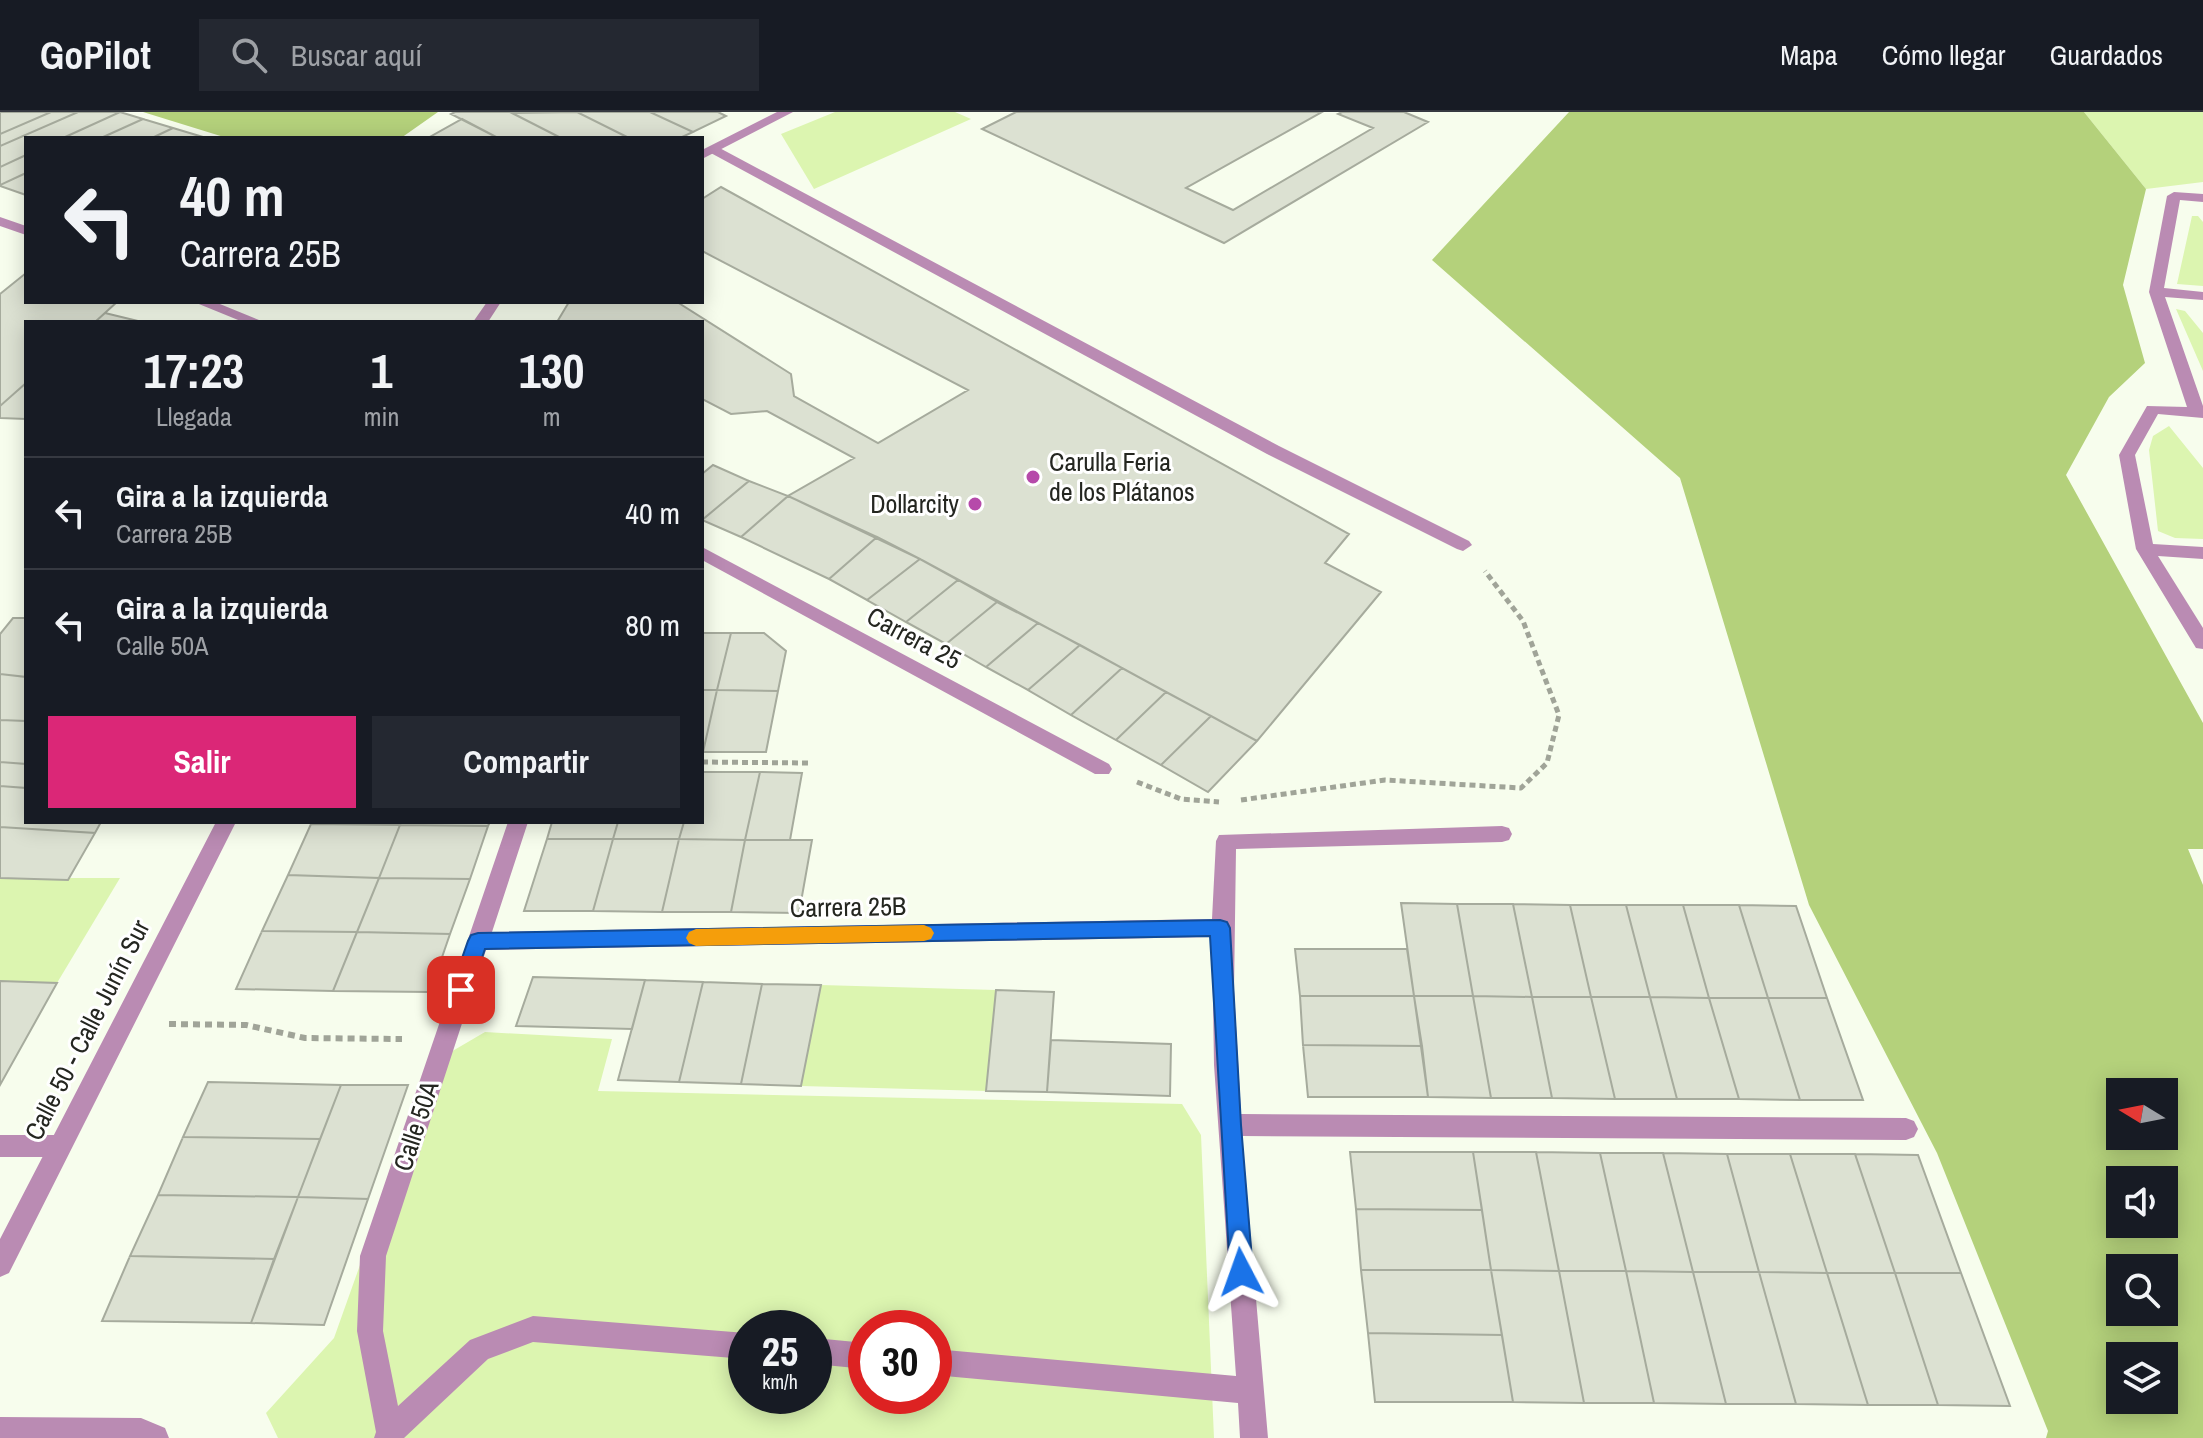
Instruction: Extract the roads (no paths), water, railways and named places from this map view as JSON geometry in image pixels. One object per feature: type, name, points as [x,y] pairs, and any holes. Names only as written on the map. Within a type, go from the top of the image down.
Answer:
[{"type":"street","points":[[708,152],[787,112]]},
{"type":"street","points":[[708,152],[1273,450],[1463,545]]},
{"type":"street","points":[[2203,198],[2174,196],[2156,292],[2200,412],[2153,409],[2127,455],[2145,549],[2203,643]]},
{"type":"street","points":[[0,221],[24,230]]},
{"type":"street","points":[[2156,292],[2203,296]]},
{"type":"street","points":[[207,304],[251,320]]},
{"type":"street","points":[[2145,549],[2203,553]]},
{"type":"street","name":"Carrera 25","points":[[704,554],[1102,769]]},
{"type":"street","name":"Calle 50 - Calle Junín Sur","points":[[0,1265],[58,1146],[225,824]]},
{"type":"street","name":"Calle 50A","points":[[389,1435],[370,1331],[373,1256],[517,824]]},
{"type":"street","points":[[1254,1438],[1230,1125],[1220,928],[1226,841],[1502,834]]},
{"type":"street","name":"Carrera 25B","points":[[478,941],[1220,928]]},
{"type":"street","points":[[1230,1125],[1906,1129]]},
{"type":"street","points":[[0,1146],[58,1146]]},
{"type":"street","points":[[389,1435],[479,1349],[533,1329],[728,1345]]},
{"type":"street","points":[[952,1364],[1251,1391]]},
{"type":"street","points":[[0,1431],[141,1432],[155,1438]]},
{"type":"place","name":"Carulla Feria de los Plátanos","points":[[1033,477]]},
{"type":"place","name":"Dollarcity","points":[[975,504]]}]
